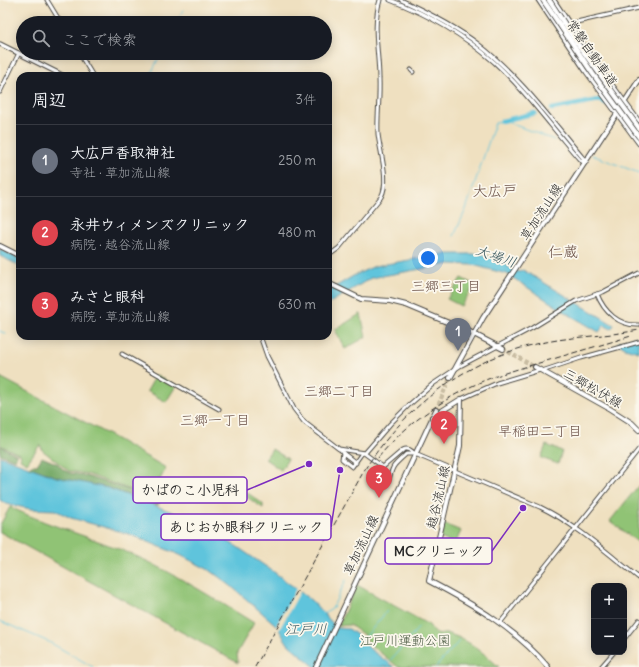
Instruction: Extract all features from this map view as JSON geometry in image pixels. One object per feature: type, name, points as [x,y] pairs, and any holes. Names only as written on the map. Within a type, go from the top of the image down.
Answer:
[{"type":"highway","name":"常磐自動車道","points":[[543,0],[592,74],[639,137]]},
{"type":"highway","name":"常磐自動車道","points":[[549,0],[597,71],[639,128]]},
{"type":"main road","points":[[0,44],[16,52]]},
{"type":"main road","points":[[33,60],[56,72]]},
{"type":"main road","name":"草加流山線","points":[[450,378],[474,334],[509,278],[639,80]]},
{"type":"main road","points":[[0,246],[16,254]]},
{"type":"main road","points":[[332,286],[364,300],[390,300],[399,302],[447,321],[503,349]]},
{"type":"main road","name":"三郷松伏線","points":[[535,367],[568,384],[610,409],[632,423],[639,430]]},
{"type":"main road","points":[[432,417],[461,399]]},
{"type":"main road","name":"越谷流山線","points":[[461,399],[461,436],[455,471],[442,520],[429,580],[471,603],[500,623],[526,644],[548,667]]},
{"type":"main road","name":"草加流山線","points":[[316,667],[436,410]]},
{"type":"street","points":[[47,0],[57,16]]},
{"type":"street","points":[[332,253],[339,248],[381,197],[384,190],[385,180],[378,134],[380,118],[376,17],[380,0]]},
{"type":"street","points":[[390,0],[447,28],[488,57],[517,86],[584,163]]},
{"type":"street","points":[[401,0],[450,25],[474,41],[492,56],[525,90],[581,156],[584,163]]},
{"type":"street","points":[[538,0],[564,41],[639,144]]},
{"type":"street","points":[[554,0],[639,121]]},
{"type":"street","points":[[570,24],[573,22],[639,8]]},
{"type":"street","points":[[0,92],[16,59]]},
{"type":"street","points":[[83,60],[91,72]]},
{"type":"street","points":[[342,452],[342,459],[353,467],[390,424],[409,405],[434,384],[454,370],[528,330],[576,301],[597,294],[639,273]]},
{"type":"street","points":[[597,294],[602,306],[610,315],[626,324],[639,325]]},
{"type":"street","points":[[261,340],[267,356],[297,412],[308,426],[356,463]]},
{"type":"street","points":[[461,399],[491,386],[639,342]]},
{"type":"street","points":[[122,354],[219,409]]},
{"type":"street","points":[[387,463],[390,464],[392,474],[385,486],[381,488],[375,481],[383,467],[387,463],[405,449],[412,451],[415,454],[540,507],[560,518],[576,528],[639,578]]},
{"type":"street","points":[[500,623],[639,449]]},
{"type":"street","points":[[342,452],[364,453],[383,467]]},
{"type":"street","points":[[392,470],[406,454],[415,454]]},
{"type":"street","points":[[627,635],[639,620]]},
{"type":"street","points":[[601,667],[611,655]]},
{"type":"green space","points":[[461,278],[475,285],[461,306],[447,299]]},
{"type":"green space","points":[[360,314],[366,337],[345,349],[335,330]]},
{"type":"green space","points":[[156,375],[176,386],[166,402],[147,391]]},
{"type":"green space","points":[[0,377],[111,436],[166,468],[155,489],[131,490],[87,474],[69,471],[42,450],[41,446],[39,446],[27,463],[20,459],[21,455],[0,445]]},
{"type":"green space","points":[[546,445],[562,451],[558,464],[541,458]]},
{"type":"green space","points":[[0,446],[17,455],[15,460],[0,454]]},
{"type":"green space","points":[[272,449],[288,459],[281,470],[265,459]]},
{"type":"green space","points":[[42,457],[58,464],[70,473],[83,475],[132,491],[141,492],[160,488],[164,489],[165,493],[158,505],[109,488],[60,478],[29,467],[31,465],[37,465]]},
{"type":"green space","points":[[639,485],[639,543],[610,521]]},
{"type":"green space","points":[[238,491],[245,491],[263,504],[263,508]]},
{"type":"green space","points":[[10,507],[44,522],[115,547],[149,562],[254,623],[237,653],[238,663],[0,532],[0,525]]},
{"type":"green space","points":[[444,524],[461,531],[455,544],[440,538]]},
{"type":"green space","name":"江戸川運動公園","points":[[357,585],[429,625],[436,633],[448,634],[465,640],[499,667],[398,667],[372,646],[364,635],[350,625],[338,626]]},
{"type":"water","points":[[0,249],[16,257],[16,264],[0,256]]},
{"type":"water","points":[[444,254],[480,254],[506,262],[507,266],[519,272],[523,270],[614,325],[611,329],[604,325],[599,332],[568,314],[507,274],[473,265],[449,264],[371,278],[332,302],[332,289],[355,275],[375,266]]},
{"type":"water","points":[[635,337],[639,339],[639,352],[625,348],[617,343]]},
{"type":"water","name":"江戸川","points":[[0,456],[56,477],[108,488],[183,516],[236,546],[274,572],[312,601],[337,628],[349,629],[361,638],[370,649],[394,667],[315,667],[288,644],[276,625],[231,586],[211,571],[180,555],[129,534],[71,518],[55,510],[31,509],[6,504],[0,500]]},
{"type":"pier","points":[[297,587],[301,590],[278,632],[275,628]]},
{"type":"waterway","points":[[180,16],[183,10]]},
{"type":"waterway","points":[[152,72],[158,60]]},
{"type":"waterway","points":[[552,109],[599,100],[606,103]]},
{"type":"waterway","points":[[502,121],[535,113]]},
{"type":"waterway","points":[[454,236],[466,209],[495,123],[503,121]]},
{"type":"waterway","points":[[507,122],[554,140]]},
{"type":"waterway","points":[[592,155],[639,173]]},
{"type":"waterway","points":[[0,331],[6,334]]},
{"type":"waterway","points":[[322,615],[332,609],[346,580]]},
{"type":"waterway","points":[[363,640],[387,611]]},
{"type":"waterway","points":[[0,621],[49,642],[93,667]]},
{"type":"waterway","points":[[388,663],[419,627]]},
{"type":"waterway","points":[[436,667],[460,640]]},
{"type":"tunnel","points":[[503,349],[535,367]]},
{"type":"tunnel","points":[[436,410],[450,378]]},
{"type":"railway","points":[[255,667],[365,469],[381,446],[420,404],[466,371],[491,359],[518,349],[558,340],[639,330]]},
{"type":"railway","points":[[378,458],[400,434],[413,423],[454,395],[468,388],[508,372],[631,336]]},
{"type":"place","name":"大広戸香取神社","points":[[458,351]]},
{"type":"place","name":"永井ウィメンズクリニック","points":[[444,444]]},
{"type":"place","name":"かばのこ小児科","points":[[309,464]]},
{"type":"place","name":"あじおか眼科クリニック","points":[[340,470]]},
{"type":"place","name":"みさと眼科","points":[[379,498]]},
{"type":"place","name":"MCクリニック","points":[[523,508]]},
{"type":"district","name":"大広戸","points":[[495,190]]},
{"type":"district","name":"仁蔵","points":[[563,251]]},
{"type":"district","name":"三郷三丁目","points":[[446,286]]},
{"type":"district","name":"三郷二丁目","points":[[339,391]]},
{"type":"district","name":"三郷一丁目","points":[[215,420]]},
{"type":"district","name":"早稲田二丁目","points":[[540,431]]},
{"type":"water label","name":"大場川","points":[[496,256]]}]
